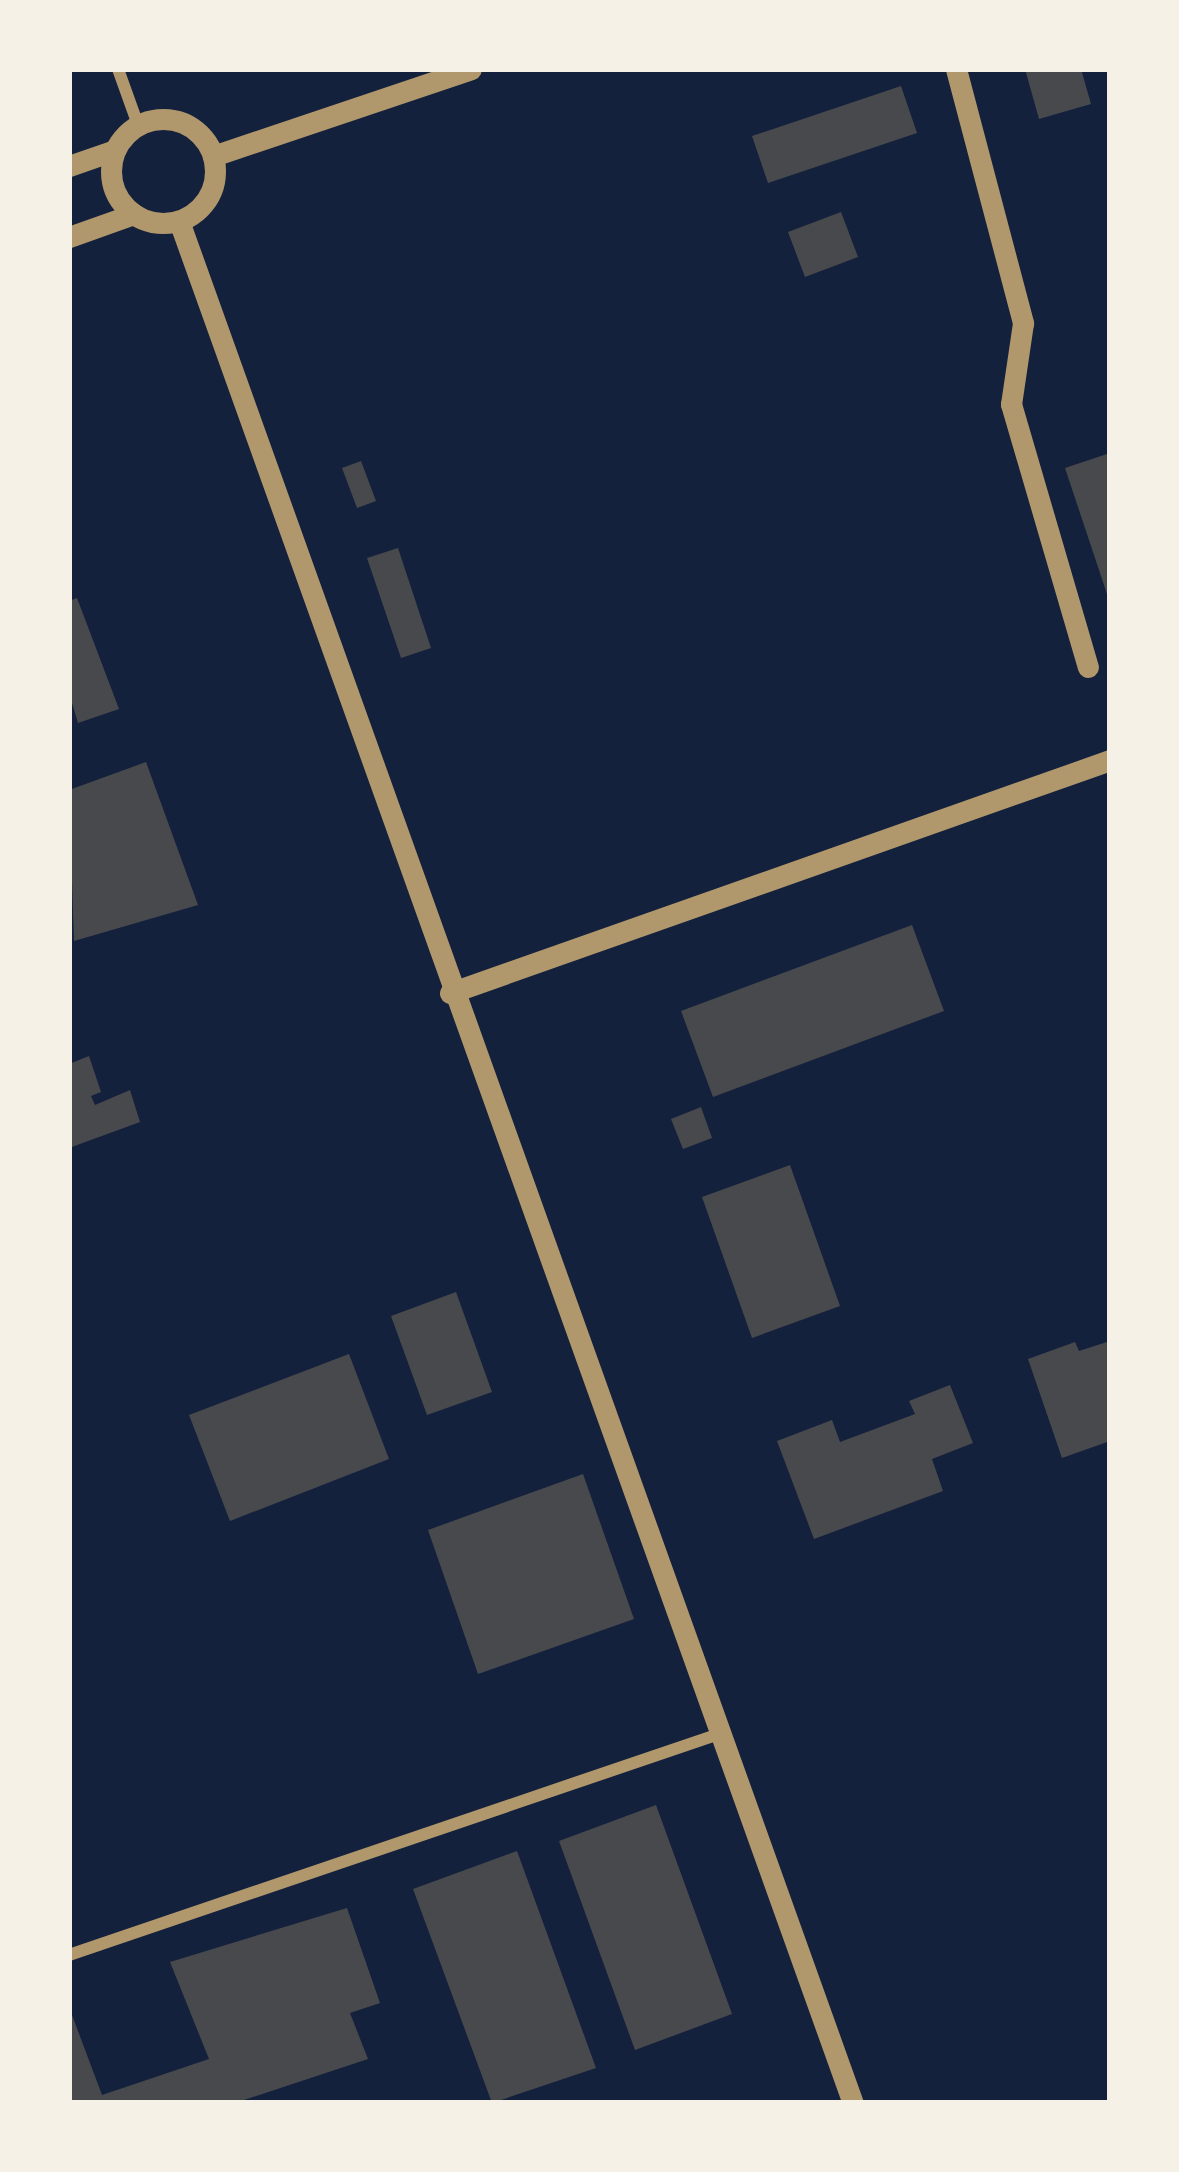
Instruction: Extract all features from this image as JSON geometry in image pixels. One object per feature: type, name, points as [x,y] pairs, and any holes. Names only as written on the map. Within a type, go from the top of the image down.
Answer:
[{"type":"street","points":[[118,69],[138,125]]},
{"type":"street","points":[[213,156],[471,69]]},
{"type":"street","points":[[956,69],[1022,323],[1011,404],[1088,667]]},
{"type":"street","points":[[69,166],[115,150],[138,125],[183,123],[213,156],[212,188],[179,220]]},
{"type":"street","points":[[115,150],[113,185],[134,214]]},
{"type":"street","points":[[69,237],[134,214],[179,220]]},
{"type":"street","points":[[179,220],[450,993],[853,2103]]},
{"type":"street","points":[[450,993],[1110,760]]},
{"type":"street","points":[[69,1955],[719,1734]]},
{"type":"building","points":[[1025,69],[1081,69],[1091,104],[1039,119]]},
{"type":"building","points":[[901,86],[917,133],[768,183],[752,136]]},
{"type":"building","points":[[841,212],[858,257],[805,277],[788,232]]},
{"type":"building","points":[[1110,453],[1110,600],[1109,600],[1065,468]]},
{"type":"building","points":[[361,461],[376,501],[357,508],[342,468]]},
{"type":"building","points":[[398,548],[431,648],[401,658],[367,558]]},
{"type":"building","points":[[77,598],[119,709],[78,723],[69,693],[69,601]]},
{"type":"building","points":[[146,762],[198,905],[74,941],[69,790]]},
{"type":"building","points":[[912,925],[944,1011],[713,1097],[681,1011]]},
{"type":"building","points":[[89,1056],[101,1092],[91,1096],[95,1105],[130,1090],[140,1122],[69,1148],[69,1064]]},
{"type":"building","points":[[701,1107],[712,1138],[683,1149],[671,1119]]},
{"type":"building","points":[[790,1165],[840,1306],[752,1338],[702,1197]]},
{"type":"building","points":[[456,1292],[492,1392],[427,1415],[391,1316]]},
{"type":"building","points":[[1110,1341],[1110,1441],[1062,1458],[1028,1359],[1075,1342],[1079,1351]]},
{"type":"building","points":[[349,1354],[389,1459],[230,1521],[189,1415]]},
{"type":"building","points":[[950,1385],[973,1443],[932,1459],[943,1491],[814,1539],[777,1441],[832,1420],[840,1442],[915,1414],[909,1401]]},
{"type":"building","points":[[583,1474],[634,1619],[478,1674],[428,1530]]},
{"type":"building","points":[[656,1805],[732,2014],[635,2050],[559,1841]]},
{"type":"building","points":[[517,1851],[596,2068],[492,2103],[413,1889]]},
{"type":"building","points":[[347,1908],[380,2003],[350,2013],[368,2059],[235,2103],[69,2103],[69,2007],[102,2095],[209,2059],[170,1962]]}]
